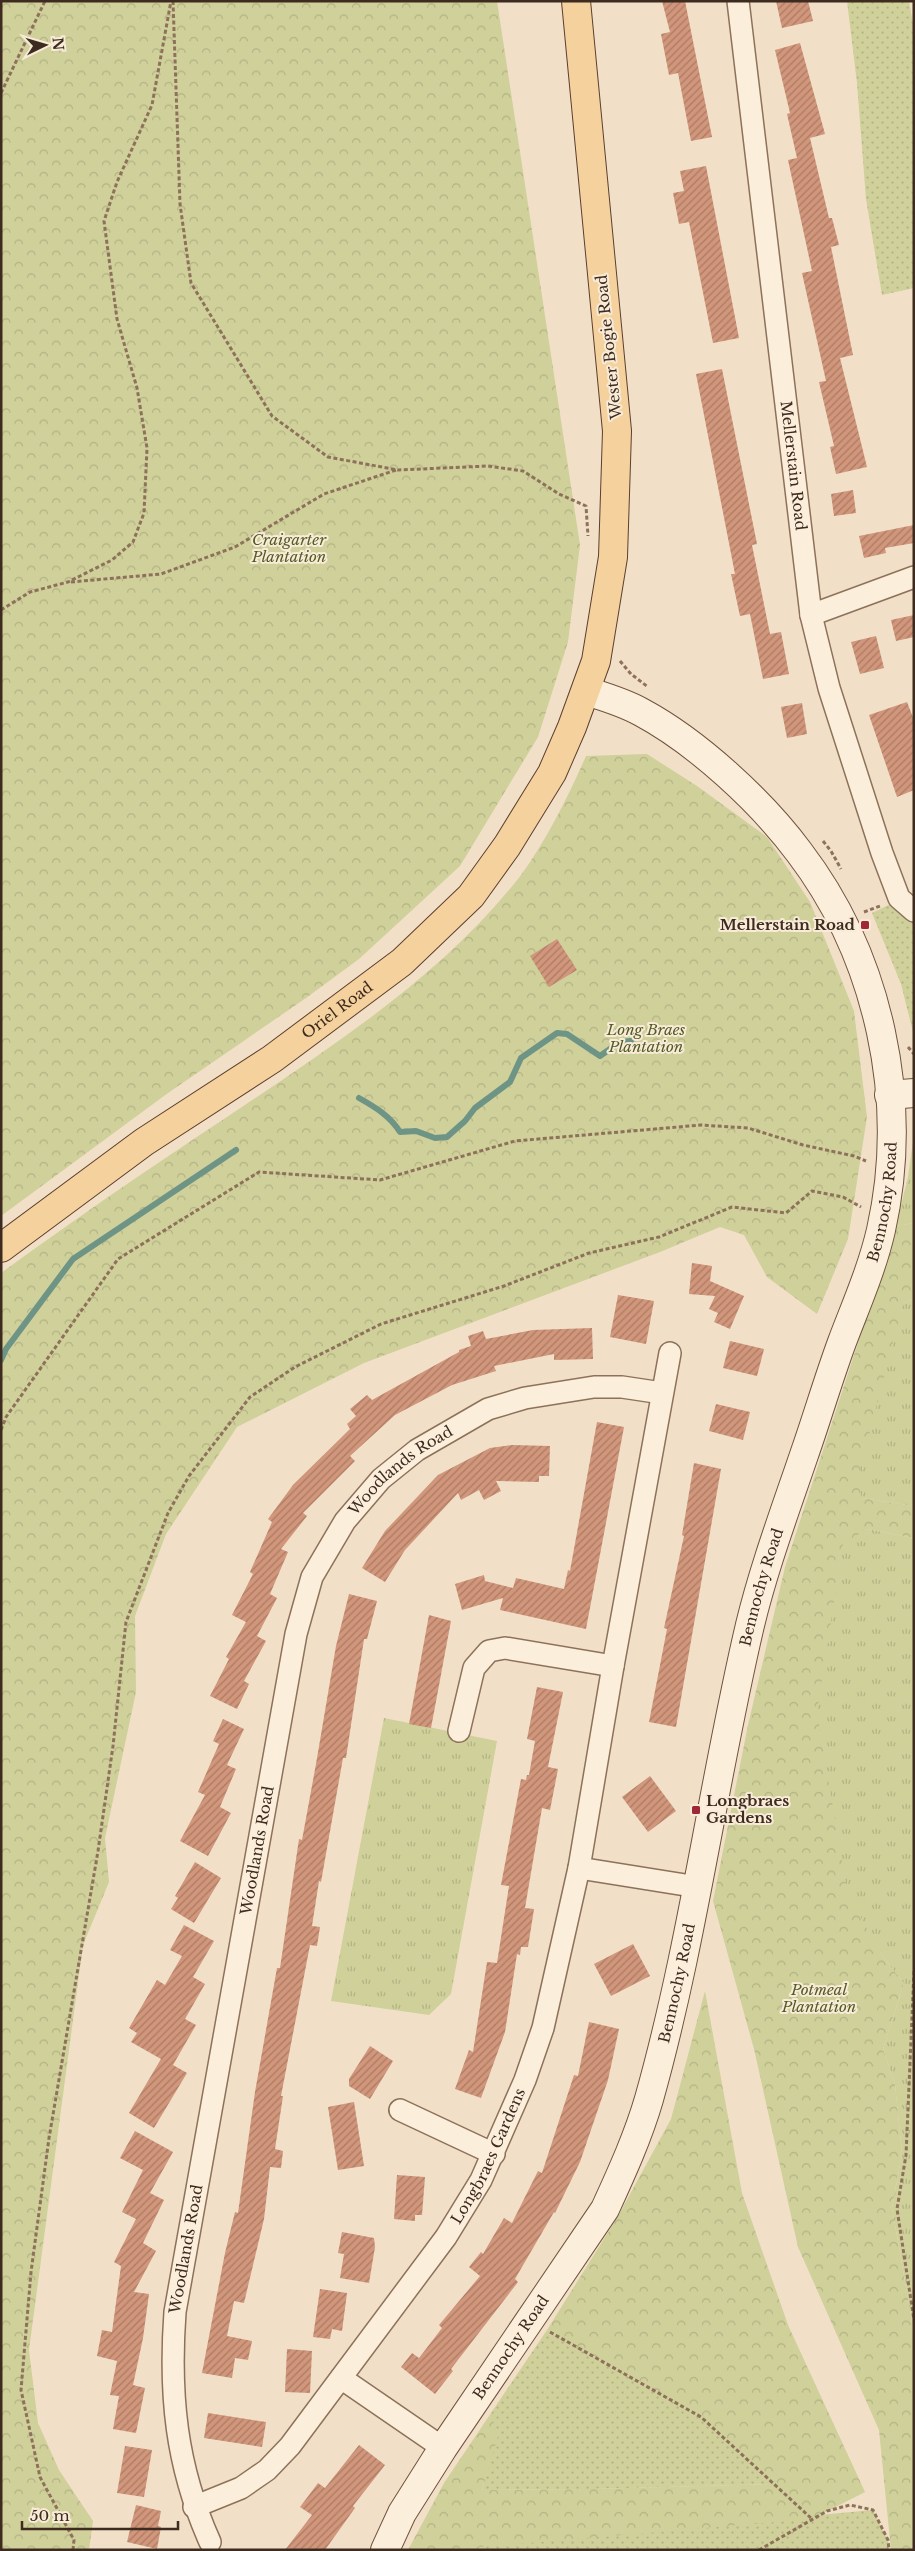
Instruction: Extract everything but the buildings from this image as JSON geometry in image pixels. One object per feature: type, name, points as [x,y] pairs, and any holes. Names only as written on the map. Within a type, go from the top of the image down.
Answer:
[{"type":"main road","name":"Wester Bogie Road","points":[[576,1],[617,431],[613,557],[596,661],[586,691]]},
{"type":"main road","name":"Oriel Road","points":[[1,1248],[144,1142],[272,1059],[339,1011],[402,962],[444,924],[471,896],[537,798],[552,773],[586,691]]},
{"type":"street","name":"Mellerstain Road","points":[[738,1],[811,615],[829,688],[882,853],[899,898],[914,911]]},
{"type":"street","points":[[811,615],[914,576]]},
{"type":"street","name":"Bennochy Road","points":[[384,2550],[402,2513],[443,2448],[605,2210],[623,2169],[648,2102],[698,1887],[750,1624],[777,1533],[841,1346],[872,1263],[886,1203],[891,1136],[901,1094],[874,999],[861,961],[843,922],[816,874],[786,834],[722,770],[645,714],[620,702],[586,691]]},
{"type":"street","name":"Longbraes Gardens","points":[[194,2507],[241,2488],[267,2470],[290,2446],[446,2237],[481,2180],[525,2080],[543,2028],[579,1868],[613,1666],[670,1353]]},
{"type":"street","name":"Woodlands Road","points":[[210,2542],[194,2507],[181,2456],[175,2409],[172,2356],[176,2312],[296,1634],[312,1577],[346,1522],[381,1479],[417,1450],[488,1409],[525,1398],[594,1387],[622,1386],[662,1393]]},
{"type":"street","points":[[459,1731],[474,1668],[489,1651],[505,1648],[613,1666]]},
{"type":"street","points":[[579,1868],[698,1887]]},
{"type":"street","points":[[400,2110],[494,2154]]},
{"type":"street","points":[[341,2378],[443,2448]]},
{"type":"path","points":[[1,94],[45,1]]},
{"type":"path","points":[[172,1],[180,204],[191,283],[272,416],[328,457],[398,470],[488,466],[524,471],[559,494],[586,506],[588,544]]},
{"type":"path","points":[[68,582],[112,560],[133,542],[144,513],[146,448],[137,388],[117,319],[104,222],[116,182],[152,105],[172,1]]},
{"type":"path","points":[[1,610],[30,592],[68,582],[161,574],[235,547],[324,494],[398,470]]},
{"type":"path","points":[[1,1430],[6,1417],[118,1259],[259,1172],[380,1180],[515,1141],[701,1125],[748,1128],[803,1145],[854,1156],[889,1172]]},
{"type":"path","points":[[914,1972],[906,2155],[897,2209],[914,2320]]},
{"type":"path","points":[[531,2321],[701,2417],[812,2519]]},
{"type":"path","points":[[759,2550],[827,2510],[850,2505],[873,2510],[888,2540],[889,2550]]},
{"type":"green space","name":"Craigarter Plantation","points":[[1,1],[497,1],[580,545],[568,642],[538,737],[460,866],[359,959],[168,1093],[1,1216]]},
{"type":"green space","points":[[847,1],[909,1],[914,30],[914,288],[882,295],[866,199],[857,83]]},
{"type":"green space","name":"Long Braes Plantation","points":[[647,754],[697,786],[767,837],[810,902],[854,1011],[867,1117],[848,1239],[817,1314],[767,1277],[744,1235],[720,1227],[660,1252],[364,1363],[237,1427],[166,1534],[135,1616],[136,1692],[105,1838],[109,1882],[83,1945],[29,2350],[38,2423],[59,2470],[93,2521],[89,2550],[1,2550],[1,1273],[113,1194],[306,1064],[422,977],[491,911],[521,875],[556,817],[586,756]]},
{"type":"green space","points":[[897,901],[914,923],[914,1036],[901,984],[872,913]]},
{"type":"green space","points":[[914,1134],[914,1223],[896,1226],[908,1177]]},
{"type":"green space","name":"Potmeal Plantation","points":[[914,1223],[914,1299],[903,1304],[862,1498],[914,1506],[914,1538],[867,1529],[880,1953],[904,1983],[883,2049],[895,2084],[902,2153],[892,2208],[914,2342],[914,2550],[891,2550],[879,2430],[798,2247],[754,2049],[713,1901],[748,1725],[785,1567],[896,1226]]},
{"type":"green space","points":[[914,1299],[914,1506],[862,1498],[857,1481],[903,1304]]},
{"type":"green space","points":[[867,1529],[914,1538],[914,2342],[892,2208],[902,2153],[895,2084],[883,2049],[904,1983],[880,1953],[847,1891],[817,1712],[843,1544]]},
{"type":"green space","points":[[384,1718],[497,1741],[451,1994],[429,2015],[331,2001]]},
{"type":"green space","points":[[705,1991],[742,2193],[788,2325],[865,2492],[812,2519],[445,2550],[408,2550],[444,2483],[489,2416],[499,2433],[482,2490],[773,2484],[701,2417],[547,2330],[617,2218],[671,2119]]},
{"type":"green space","points":[[547,2330],[701,2417],[774,2484],[482,2490],[498,2433],[489,2416]]},
{"type":"green space","points":[[873,2510],[888,2540],[889,2550],[445,2550]]},
{"type":"waterway","points":[[359,1098],[387,1117],[400,1132],[416,1131],[435,1138],[447,1137],[465,1121],[475,1108],[510,1082],[521,1058],[557,1033],[567,1034],[600,1056],[620,1042],[631,1041]]},
{"type":"waterway","points":[[1,1360],[6,1349],[73,1259],[236,1150]]},
{"type":"place","name":"Mellerstain Road","points":[[865,925]]},
{"type":"place","name":"Longbraes Gardens","points":[[696,1810]]}]
